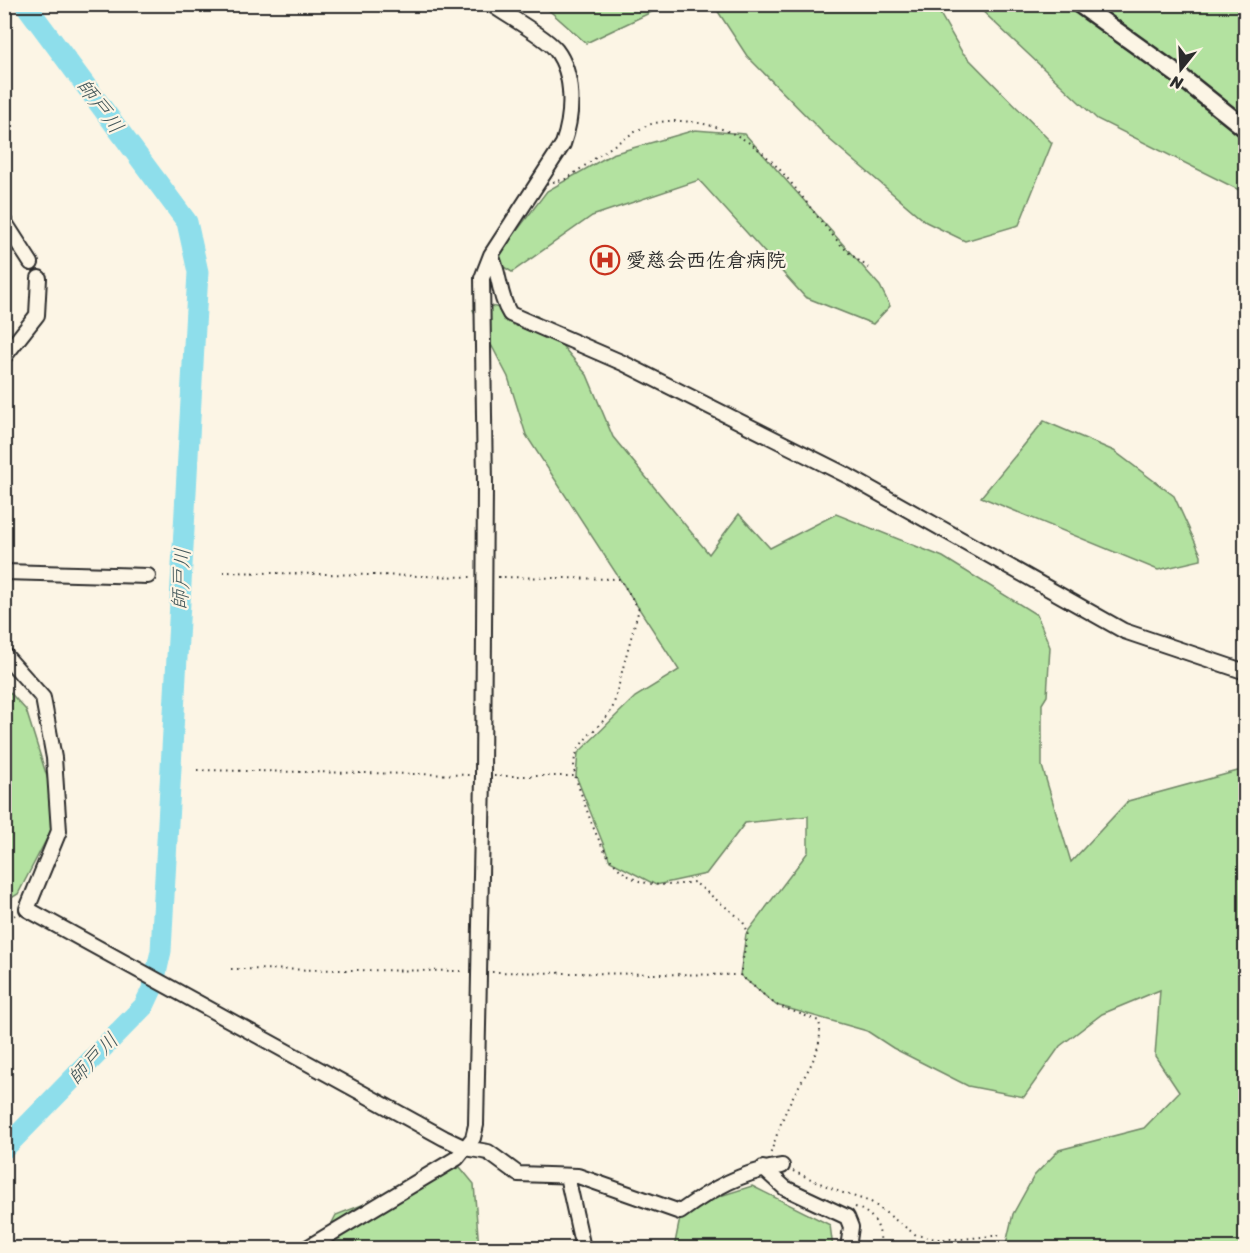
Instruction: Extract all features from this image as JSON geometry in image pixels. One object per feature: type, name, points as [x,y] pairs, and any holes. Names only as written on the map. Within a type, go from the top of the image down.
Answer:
[{"type":"main road","points":[[1079,4],[1181,77],[1245,129]]},
{"type":"street","points":[[307,1248],[447,1164],[473,1138],[478,1098],[483,776],[482,278],[491,255],[541,182],[563,144],[568,130],[569,81],[555,48],[490,4]]},
{"type":"street","points":[[4,221],[31,263]]},
{"type":"street","points":[[491,255],[510,314],[623,363],[848,476],[1124,631],[1245,672]]},
{"type":"street","points":[[4,357],[37,315],[39,278]]},
{"type":"street","points":[[4,572],[148,576]]},
{"type":"street","points":[[4,654],[43,699],[55,770],[59,831],[27,909],[444,1138],[465,1148],[498,1157],[518,1174],[578,1176],[680,1212],[716,1186],[763,1168],[782,1166]]},
{"type":"street","points":[[763,1168],[785,1188],[833,1208],[848,1217],[851,1227],[848,1248]]},
{"type":"street","points":[[567,1176],[583,1248]]},
{"type":"path","points":[[541,182],[556,182],[566,178],[644,127],[676,120],[703,123],[734,134],[766,154],[807,200],[846,250],[871,270]]},
{"type":"path","points":[[223,572],[620,579],[639,609],[612,710],[584,741],[574,759],[576,776],[592,827],[610,861],[627,877],[646,884],[677,885],[694,882],[742,920],[748,932],[740,975],[776,1005],[819,1021],[821,1030],[815,1055],[786,1109],[763,1168]]},
{"type":"path","points":[[197,770],[576,776]]},
{"type":"path","points":[[782,1166],[840,1192],[871,1202],[916,1235],[936,1239],[1002,1235]]},
{"type":"path","points":[[833,1208],[849,1204],[862,1209],[873,1218],[879,1227],[880,1248]]},
{"type":"green space","points":[[543,5],[935,5],[962,52],[1052,143],[1019,225],[965,241],[926,222],[830,140],[747,56],[717,10],[662,7],[586,43]]},
{"type":"green space","points":[[976,5],[1245,5],[1245,193],[1097,119]]},
{"type":"green space","points":[[695,130],[745,134],[880,286],[890,306],[873,324],[805,297],[699,180],[592,216],[512,272],[494,261],[547,191],[612,154]]},
{"type":"green space","points":[[486,305],[537,316],[587,375],[613,437],[709,554],[739,514],[770,548],[836,514],[943,557],[1037,615],[1050,647],[1047,696],[1042,704],[1042,766],[1071,862],[1128,801],[1245,769],[1245,1248],[1005,1248],[1013,1214],[1034,1176],[1059,1150],[1144,1128],[1179,1092],[1155,1056],[1160,990],[1102,1014],[1060,1046],[1024,1097],[968,1086],[893,1048],[867,1031],[776,1005],[740,975],[746,934],[808,852],[808,816],[745,823],[706,874],[656,885],[610,861],[576,776],[578,753],[635,697],[679,670],[526,435],[508,377],[473,310]]},
{"type":"green space","points":[[1044,421],[1114,451],[1174,496],[1201,555],[1201,560],[1158,570],[981,497]]},
{"type":"green space","points":[[4,686],[26,710],[59,815],[18,894],[5,902]]},
{"type":"green space","points":[[460,1167],[474,1184],[479,1248],[319,1248],[336,1215]]},
{"type":"green space","points":[[752,1186],[830,1225],[833,1248],[674,1248],[682,1208]]},
{"type":"waterway","name":"師戸川","points":[[4,1149],[144,1006],[153,987],[161,951],[198,272],[187,222],[25,4]]},
{"type":"place","name":"愛慈会西佐倉病院","points":[[605,260]]}]
